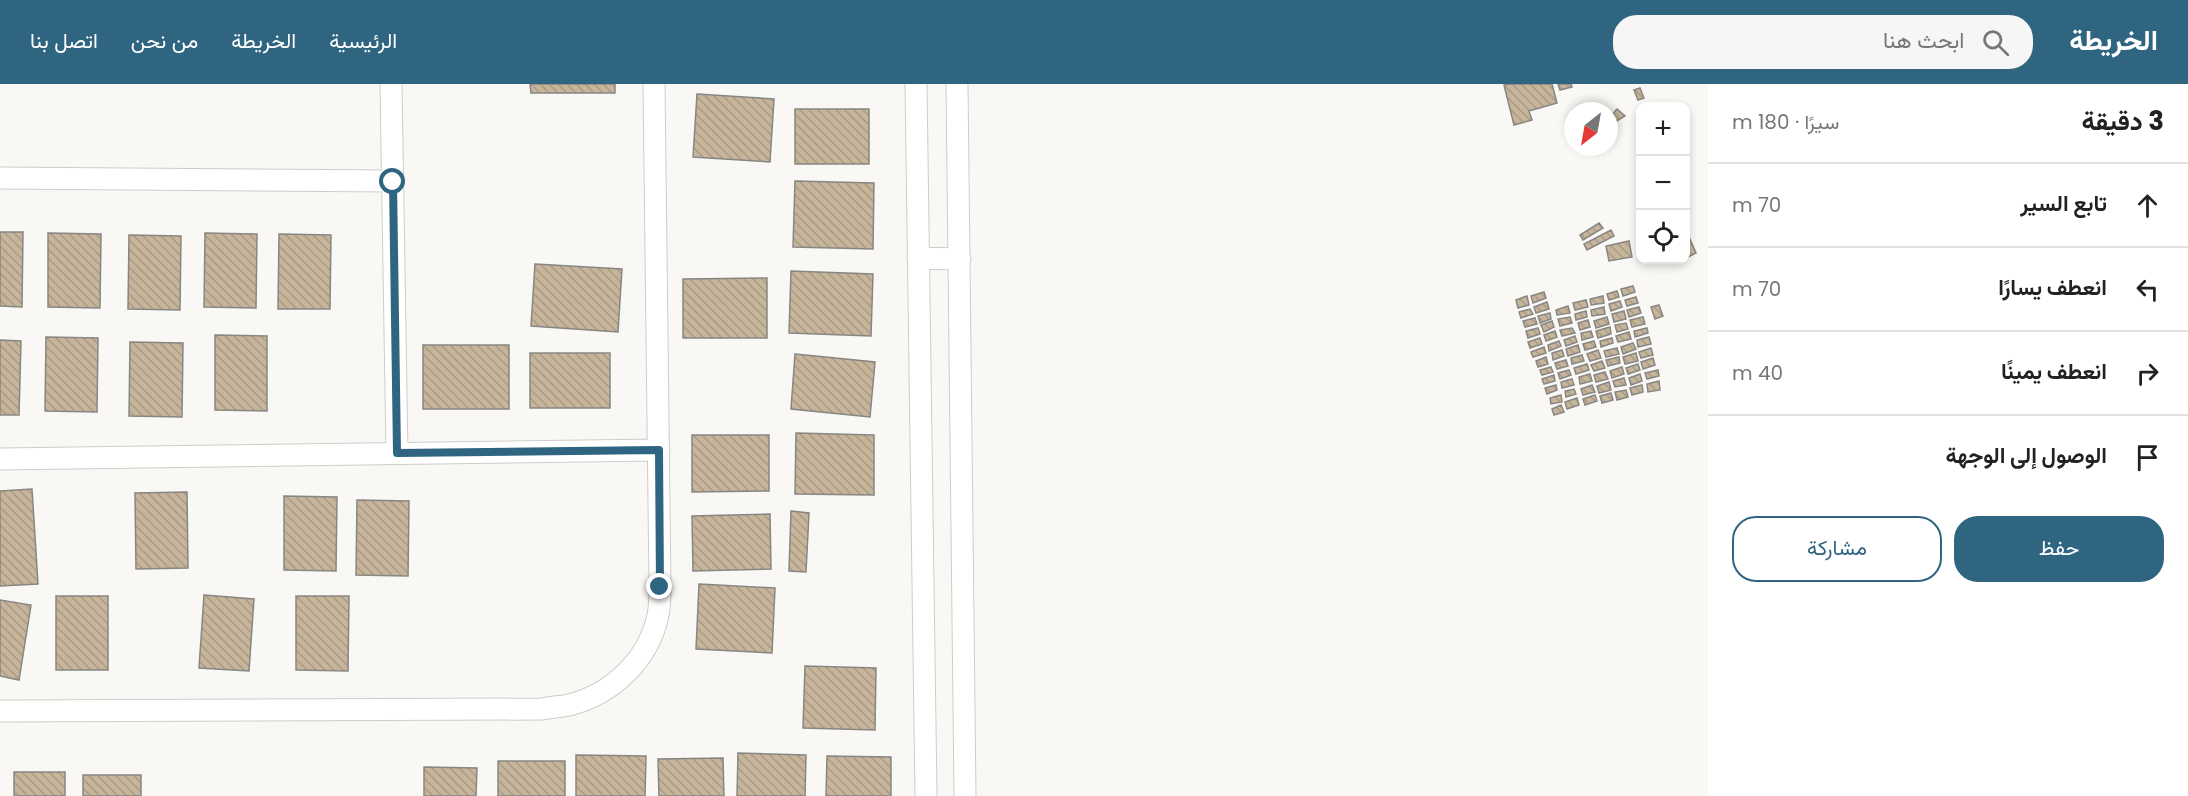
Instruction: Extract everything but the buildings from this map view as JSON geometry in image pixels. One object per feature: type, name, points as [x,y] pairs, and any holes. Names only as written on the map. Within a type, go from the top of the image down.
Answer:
[{"type":"street","points":[[391,84],[397,453]]},
{"type":"street","points":[[0,711],[542,708],[569,705],[594,696],[617,682],[636,663],[650,639],[658,614],[660,587],[654,84]]},
{"type":"street","points":[[916,84],[926,796]]},
{"type":"street","points":[[957,84],[965,796]]},
{"type":"street","points":[[0,178],[393,182]]},
{"type":"street","points":[[918,258],[960,258]]},
{"type":"street","points":[[0,459],[659,450]]},
{"type":"route","points":[[393,182],[397,453],[659,450],[660,587]]}]
